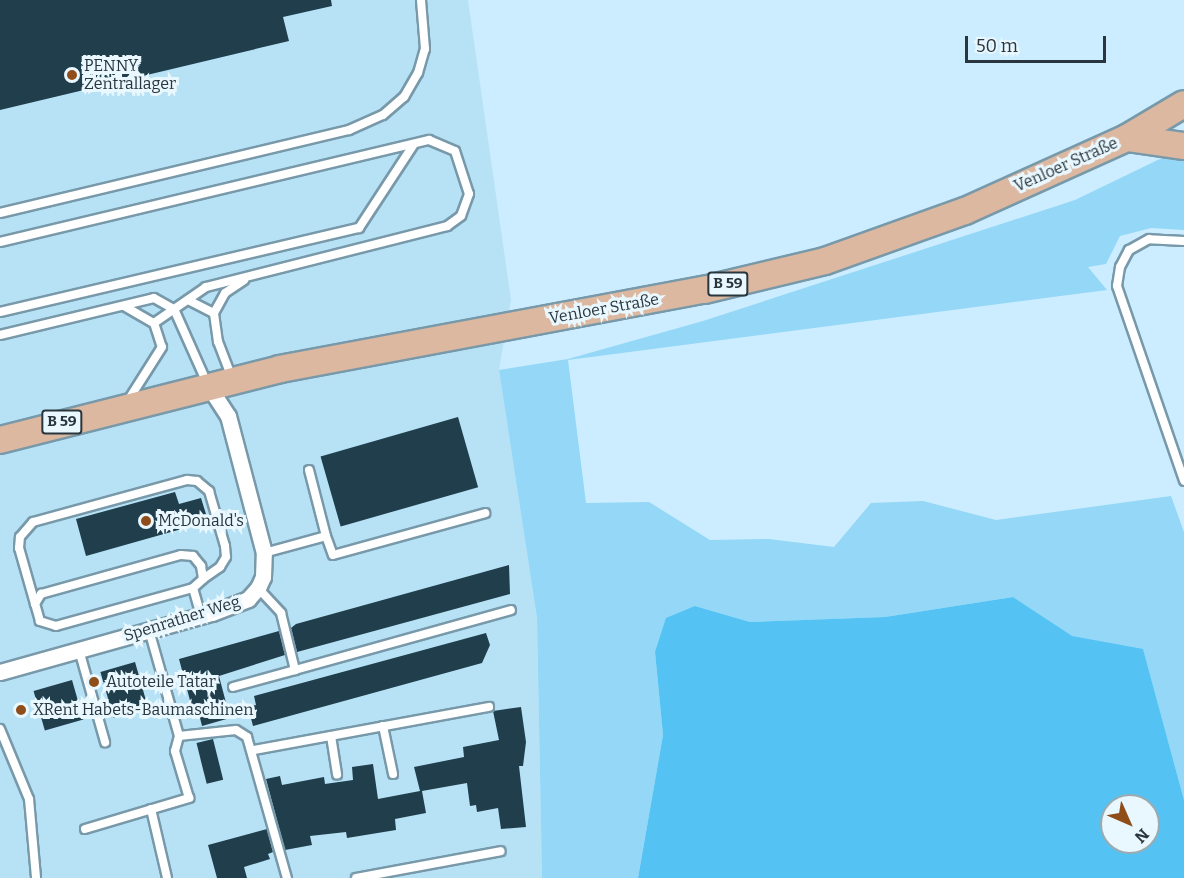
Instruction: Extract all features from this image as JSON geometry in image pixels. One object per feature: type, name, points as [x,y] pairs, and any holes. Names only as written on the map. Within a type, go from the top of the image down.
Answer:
[{"type":"main road","name":"Venloer Straße","points":[[0,440],[125,405],[353,353],[704,290],[825,261],[965,211],[1127,138],[1184,104]]},
{"type":"main road","points":[[1127,138],[1184,146]]},
{"type":"street","name":"Spenrather Weg","points":[[0,672],[233,606],[258,588],[263,577],[264,553],[228,416],[208,385]]},
{"type":"lane","points":[[0,213],[350,130],[383,115],[404,97],[418,73],[425,49],[422,0]]},
{"type":"lane","points":[[0,242],[429,140],[455,151],[469,194],[461,216],[430,234],[206,287],[154,323]]},
{"type":"lane","points":[[0,312],[359,228],[414,144]]},
{"type":"lane","points":[[1184,241],[1149,239],[1130,250],[1120,267],[1117,286],[1184,481]]},
{"type":"lane","points":[[232,380],[218,342],[214,313],[225,293],[249,277]]},
{"type":"lane","points":[[0,335],[154,298],[174,309],[208,385]]},
{"type":"lane","points":[[188,300],[214,313]]},
{"type":"lane","points":[[124,306],[154,323],[162,347],[125,405]]},
{"type":"lane","points":[[309,470],[333,555],[485,513]]},
{"type":"lane","points":[[187,480],[197,481],[209,491],[226,557],[220,567],[193,588],[56,626],[40,621],[19,548],[20,537],[33,522],[187,480]]},
{"type":"lane","points":[[264,553],[326,536]]},
{"type":"lane","points":[[35,604],[41,594],[181,555],[193,556],[201,566],[202,579]]},
{"type":"lane","points":[[193,588],[201,616]]},
{"type":"lane","points":[[258,588],[281,613],[295,670]]},
{"type":"lane","points":[[233,687],[511,610]]},
{"type":"lane","points":[[85,829],[189,798],[176,751],[179,736],[149,630]]},
{"type":"lane","points":[[79,650],[105,742]]},
{"type":"lane","points":[[254,750],[489,707]]},
{"type":"lane","points":[[383,726],[393,774]]},
{"type":"lane","points":[[0,729],[29,799],[36,878]]},
{"type":"lane","points":[[179,736],[236,730],[247,737],[254,750],[287,878]]},
{"type":"lane","points":[[331,736],[337,775]]},
{"type":"lane","points":[[151,809],[167,878]]},
{"type":"lane","points":[[356,878],[501,851]]},
{"type":"shaded area","points":[[0,0],[468,0],[511,300],[499,370],[537,618],[542,878],[0,878]]},
{"type":"shaded area","points":[[1166,156],[1184,158],[1184,230],[1151,228],[1120,236],[1106,264],[1088,267],[1107,290],[568,360],[586,503],[649,502],[710,540],[769,539],[834,547],[871,503],[923,501],[996,520],[1171,496],[1184,532],[1184,800],[1143,650],[1072,637],[1013,597],[885,617],[750,622],[695,606],[655,652],[663,735],[638,878],[542,878],[537,618],[499,370],[568,359],[703,321],[1075,200]]},
{"type":"shaded area","points":[[1013,597],[1072,636],[1143,649],[1184,800],[1184,878],[638,878],[663,735],[655,652],[666,618],[695,606],[750,622],[885,617]]},
{"type":"building","name":"PENNY Zentrallager","points":[[0,0],[331,0],[332,6],[283,17],[289,41],[0,110]]},
{"type":"building","points":[[458,417],[478,487],[341,527],[321,456]]},
{"type":"building","points":[[175,492],[179,504],[201,498],[206,514],[183,521],[185,528],[86,556],[76,519]]},
{"type":"building","points":[[509,565],[510,594],[297,652],[291,628],[296,624]]},
{"type":"building","points":[[279,631],[285,655],[219,676],[230,718],[202,726],[197,706],[192,708],[179,659]]},
{"type":"building","points":[[486,633],[490,645],[482,663],[253,726],[248,707],[256,705],[254,696]]},
{"type":"building","points":[[135,662],[148,708],[114,718],[100,672]]},
{"type":"building","points":[[72,680],[83,719],[45,730],[34,691]]},
{"type":"building","points":[[521,707],[526,742],[523,766],[519,766],[526,827],[501,829],[498,808],[477,812],[476,805],[470,806],[467,783],[422,791],[426,813],[395,819],[396,830],[347,838],[346,832],[310,836],[312,845],[285,850],[266,779],[280,776],[282,785],[324,777],[325,784],[353,780],[352,767],[373,764],[378,799],[420,791],[414,767],[464,757],[463,747],[499,740],[493,711]]},
{"type":"building","points":[[213,739],[223,780],[207,784],[197,743]]},
{"type":"building","points":[[267,829],[273,852],[268,854],[270,859],[244,867],[247,878],[217,878],[208,845]]},
{"type":"place","name":"PENNY Zentrallager","points":[[72,75]]},
{"type":"place","name":"McDonald's","points":[[146,521]]},
{"type":"place","name":"Autoteile Tatar","points":[[94,682]]},
{"type":"place","name":"XRent Habets-Baumaschinen","points":[[21,710]]}]
